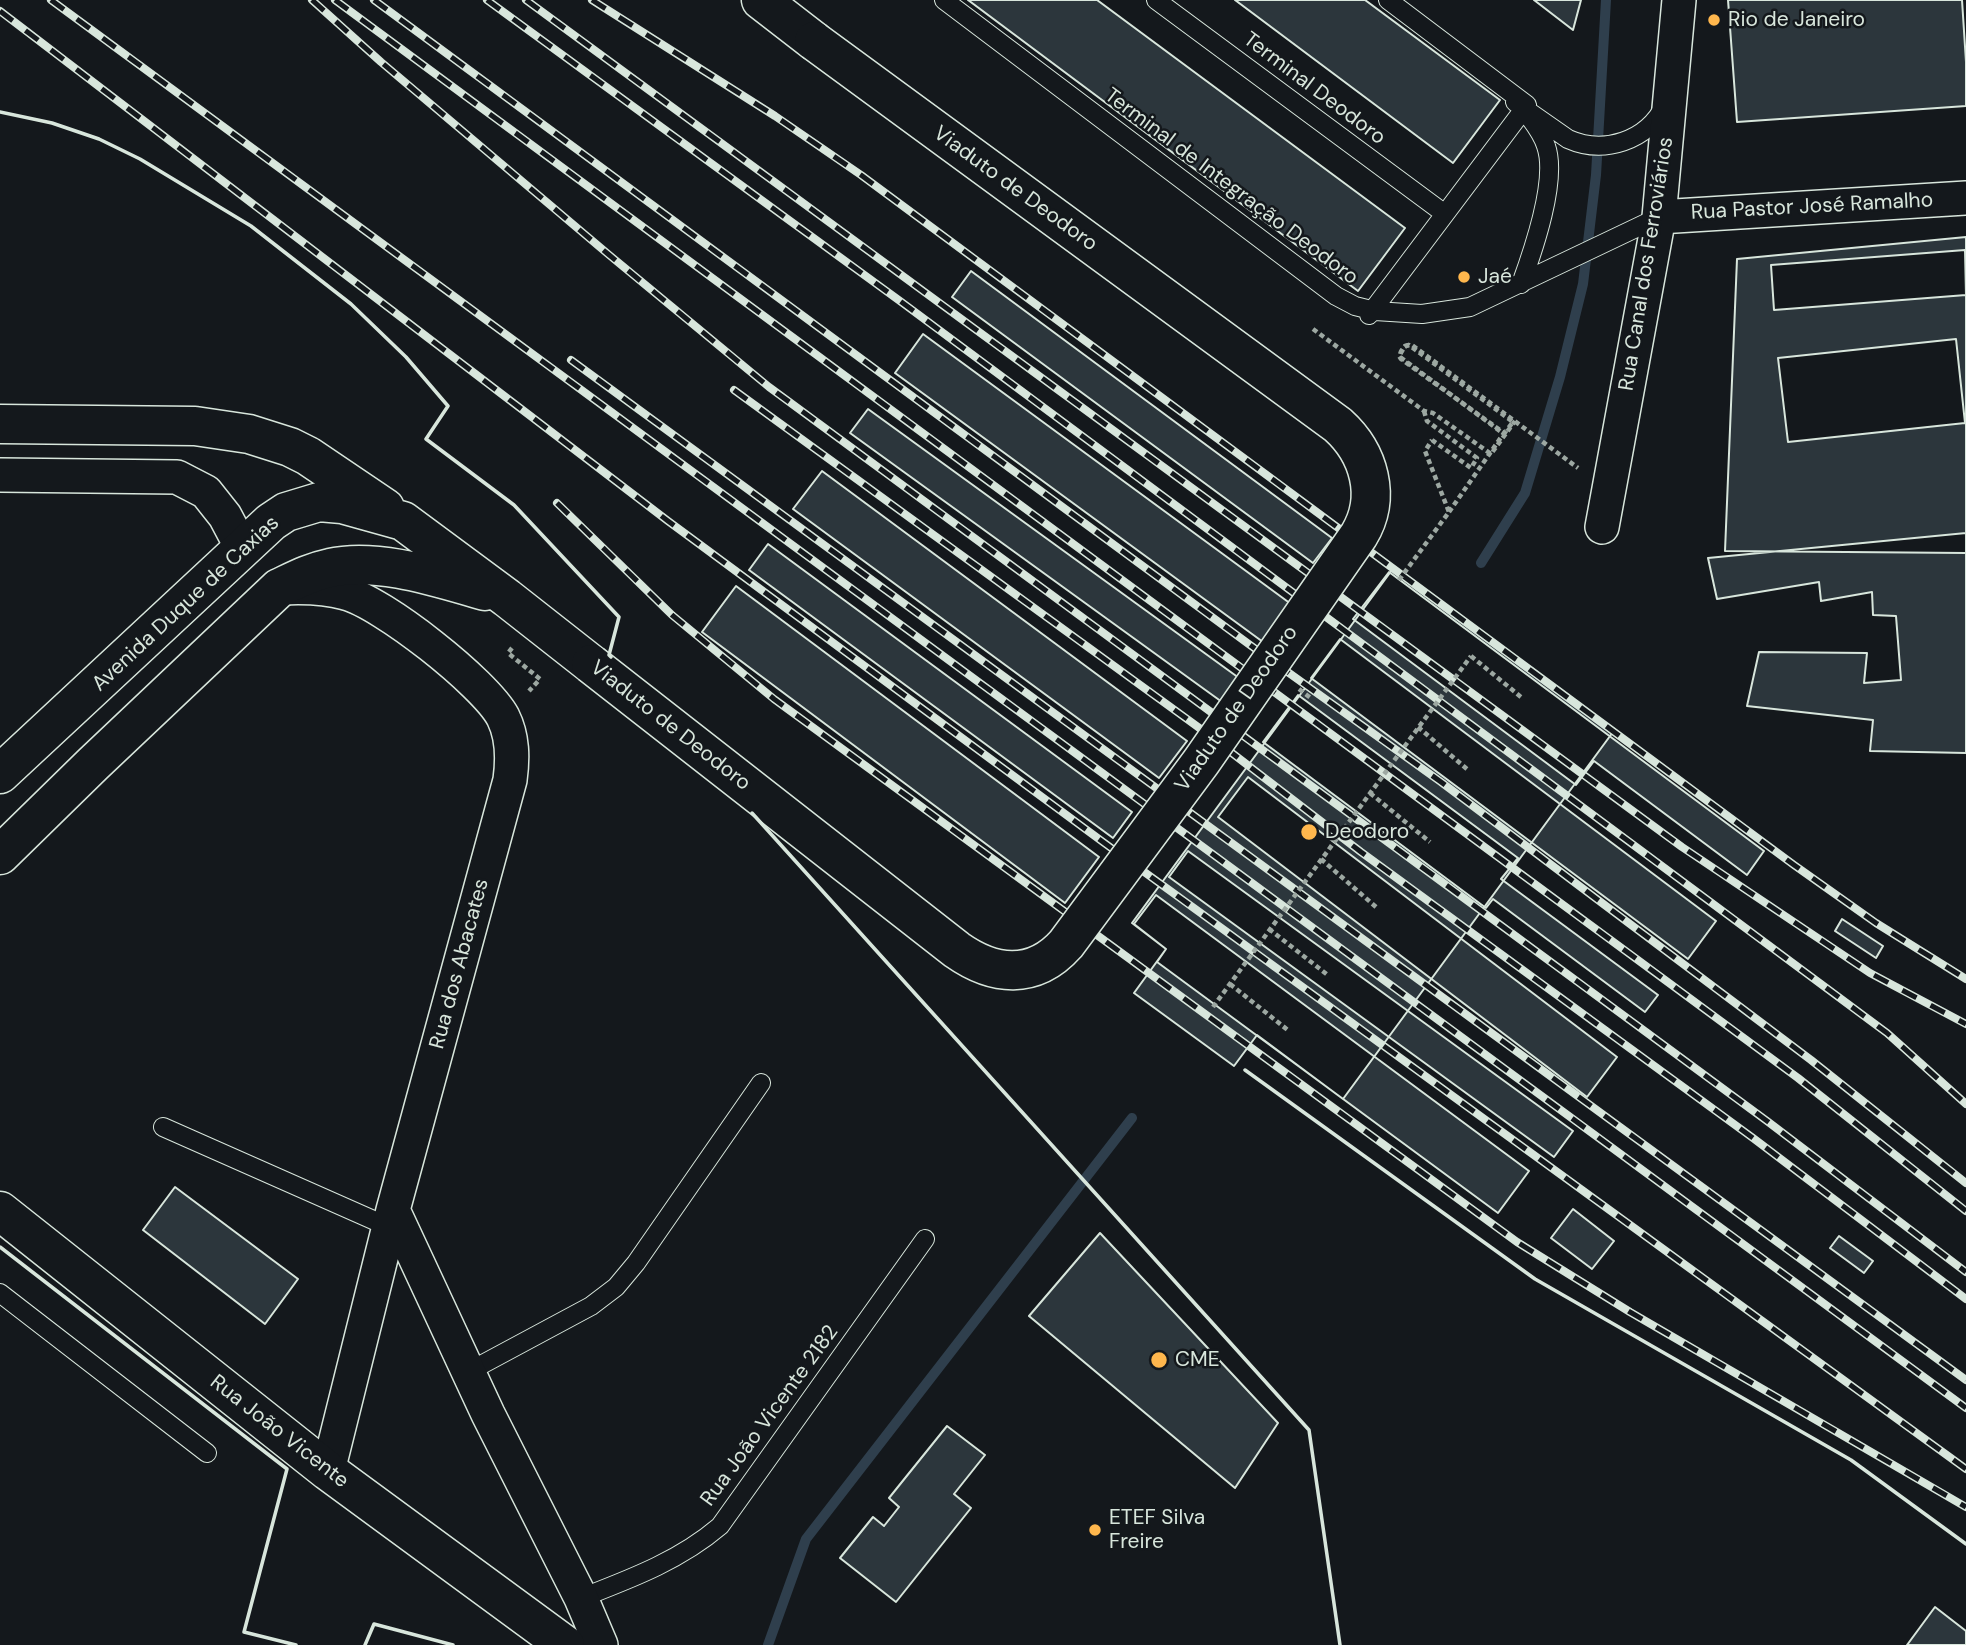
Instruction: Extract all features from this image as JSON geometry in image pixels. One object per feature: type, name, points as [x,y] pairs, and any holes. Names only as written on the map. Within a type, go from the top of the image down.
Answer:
[{"type":"main road","name":"Viaduto de Deodoro","points":[[521,609],[957,950],[985,965],[1002,970],[1021,970],[1038,966],[1066,944],[1201,762],[1352,546],[1365,523],[1371,490],[1368,469],[1357,446],[1338,425],[761,0]]},
{"type":"main road","points":[[0,424],[195,426],[248,434],[290,447],[308,456],[403,521]]},
{"type":"main road","name":"Avenida Duque de Caxias","points":[[0,774],[242,548],[286,512],[319,502],[342,504],[403,521],[521,609]]},
{"type":"main road","points":[[0,856],[279,588],[305,575],[332,567],[355,565],[415,573],[521,609]]},
{"type":"main road","name":"Rua João Vicente","points":[[0,1211],[328,1471],[565,1645]]},
{"type":"street","name":"Rua Canal dos Ferroviários","points":[[1602,527],[1645,223],[1673,78],[1679,0]]},
{"type":"street","name":"Rua Pastor José Ramalho","points":[[1645,223],[1966,198]]},
{"type":"street","points":[[0,475],[177,477],[206,492],[225,516],[242,548]]},
{"type":"street","name":"Rua dos Abacates","points":[[279,588],[304,587],[347,593],[384,612],[475,681],[503,718],[512,750],[510,780],[391,1219],[328,1471]]},
{"type":"street","points":[[391,1219],[601,1645]]},
{"type":"lane","name":"Terminal de Integração Deodoro","points":[[944,0],[1346,302],[1375,311],[1422,314],[1469,307],[1645,223]]},
{"type":"lane","name":"Terminal Deodoro","points":[[1156,0],[1445,214]]},
{"type":"lane","points":[[1380,0],[1513,100],[1577,143],[1616,145],[1649,127],[1661,113],[1673,78]]},
{"type":"lane","points":[[1369,315],[1527,105],[1388,0]]},
{"type":"lane","points":[[1513,100],[1527,113],[1538,130],[1547,148],[1549,161],[1545,198],[1535,243],[1521,284]]},
{"type":"lane","points":[[468,1372],[591,1306],[616,1287],[636,1263],[761,1083]]},
{"type":"lane","points":[[163,1127],[391,1219]]},
{"type":"lane","name":"Rua João Vicente 2182","points":[[580,1598],[673,1559],[720,1526],[925,1239]]},
{"type":"lane","points":[[0,1293],[207,1453]]},
{"type":"path","points":[[1313,329],[1424,411],[1433,413],[1491,454],[1515,421]]},
{"type":"path","points":[[1399,580],[1488,456],[1496,444],[1504,433],[1463,403],[1401,359],[1399,356],[1405,346],[1409,345],[1513,422],[1504,434],[1494,426],[1473,411],[1463,403],[1400,356],[1405,347],[1408,345],[1412,345],[1589,476],[1610,482]]},
{"type":"path","points":[[1424,411],[1427,421],[1477,458],[1471,468],[1432,440],[1425,451],[1448,512]]},
{"type":"path","points":[[503,718],[540,679],[508,653],[521,609]]},
{"type":"path","points":[[1213,1007],[1471,656],[1521,697]]},
{"type":"path","points":[[1418,727],[1468,769]]},
{"type":"path","points":[[1370,793],[1430,842]]},
{"type":"path","points":[[1321,859],[1376,907]]},
{"type":"path","points":[[1269,929],[1329,976]]},
{"type":"path","points":[[1230,984],[1289,1031]]},
{"type":"building","points":[[968,0],[1097,0],[1405,228],[1358,291]]},
{"type":"building","points":[[1235,0],[1365,0],[1500,100],[1453,163]]},
{"type":"building","points":[[1534,0],[1581,0],[1573,30]]},
{"type":"building","points":[[1728,0],[1962,0],[1966,106],[1737,122]]},
{"type":"building","points":[[1966,237],[1966,553],[1725,551],[1737,259]]},
{"type":"building","points":[[1965,250],[1966,295],[1774,310],[1771,265]]},
{"type":"building","points":[[971,271],[1332,538],[1313,563],[952,297]]},
{"type":"building","points":[[923,334],[1291,604],[1263,642],[895,373]]},
{"type":"building","points":[[1956,339],[1965,423],[1788,442],[1778,358]]},
{"type":"building","points":[[868,409],[1239,678],[1222,702],[850,433]]},
{"type":"building","points":[[822,471],[1187,741],[1159,778],[793,509]]},
{"type":"building","points":[[1966,533],[1966,753],[1870,751],[1873,720],[1747,706],[1759,652],[1867,653],[1864,683],[1901,680],[1896,616],[1873,615],[1872,592],[1821,601],[1819,582],[1717,599],[1708,558]]},
{"type":"building","points":[[768,544],[1132,812],[1113,838],[749,570]]},
{"type":"building","points":[[1392,570],[1613,732],[1343,1099],[1257,1035],[1234,1066],[1134,993],[1166,949],[1132,923]]},
{"type":"building","points":[[1389,572],[1764,851],[1747,875],[1594,761],[1576,785],[1353,619]]},
{"type":"building","points":[[736,586],[1099,857],[1065,903],[702,632]]},
{"type":"building","points":[[1340,639],[1716,921],[1688,959],[1311,678]]},
{"type":"building","points":[[1298,695],[1518,858],[1501,879],[1658,995],[1645,1012],[1493,899],[1486,908],[1263,742]]},
{"type":"building","points":[[1248,777],[1617,1057],[1587,1097],[1218,817]]},
{"type":"building","points":[[1188,851],[1573,1131],[1554,1157],[1169,877]]},
{"type":"building","points":[[1156,895],[1529,1171],[1498,1213],[1157,962],[1166,949],[1134,924]]},
{"type":"building","points":[[1842,919],[1883,946],[1876,958],[1835,931]]},
{"type":"building","points":[[175,1187],[298,1279],[265,1324],[143,1230]]},
{"type":"building","points":[[1573,1209],[1614,1241],[1592,1269],[1551,1238]]},
{"type":"building","points":[[1100,1233],[1278,1423],[1235,1488],[1029,1316]]},
{"type":"building","points":[[1839,1236],[1873,1261],[1864,1273],[1830,1248]]},
{"type":"building","points":[[947,1426],[985,1455],[954,1494],[971,1508],[896,1602],[840,1558],[873,1517],[884,1526],[899,1507],[889,1498]]},
{"type":"building","points":[[1935,1607],[1966,1631],[1966,1645],[1907,1645]]},
{"type":"waterway","points":[[1481,563],[1525,493],[1560,377],[1583,284],[1596,175],[1606,0]]},
{"type":"waterway","points":[[768,1645],[806,1539],[1132,1118]]},
{"type":"railway","points":[[51,0],[1966,1408]]},
{"type":"railway","points":[[312,0],[381,62],[769,387],[1767,1121],[1966,1272]]},
{"type":"railway","points":[[335,0],[1798,1078],[1966,1211]]},
{"type":"railway","points":[[374,0],[1250,645],[1441,782],[1811,1060],[1966,1183]]},
{"type":"railway","points":[[487,0],[900,301],[1887,1033],[1966,1104]]},
{"type":"railway","points":[[526,0],[1682,847],[1870,973],[1966,1024]]},
{"type":"railway","points":[[592,0],[775,116],[861,175],[1794,865],[1876,923],[1966,979]]},
{"type":"railway","points":[[0,11],[668,521],[1103,842],[1966,1469]]},
{"type":"railway","points":[[571,360],[1966,1380]]},
{"type":"railway","points":[[734,390],[1198,727],[1361,852],[1753,1138],[1966,1299]]},
{"type":"railway","points":[[557,503],[672,615],[774,699],[1517,1242],[1630,1312],[1966,1507]]},
{"type":"wall","points":[[0,112],[52,123],[99,139],[140,159],[251,226],[351,304],[406,357],[448,406],[426,439],[514,505],[619,617],[609,655],[611,657]]},
{"type":"wall","points":[[752,813],[1309,1430],[1340,1645]]},
{"type":"wall","points":[[1245,1070],[1535,1279],[1851,1460],[1966,1544]]},
{"type":"wall","points":[[0,1247],[287,1469],[244,1632],[296,1645]]},
{"type":"wall","points":[[365,1645],[374,1624],[453,1645]]},
{"type":"place","name":"Rio de Janeiro","points":[[1714,20]]},
{"type":"place","name":"Jaé","points":[[1464,277]]},
{"type":"place","name":"Deodoro","points":[[1309,832]]},
{"type":"place","name":"CME","points":[[1159,1360]]},
{"type":"place","name":"ETEF Silva Freire","points":[[1095,1530]]}]
